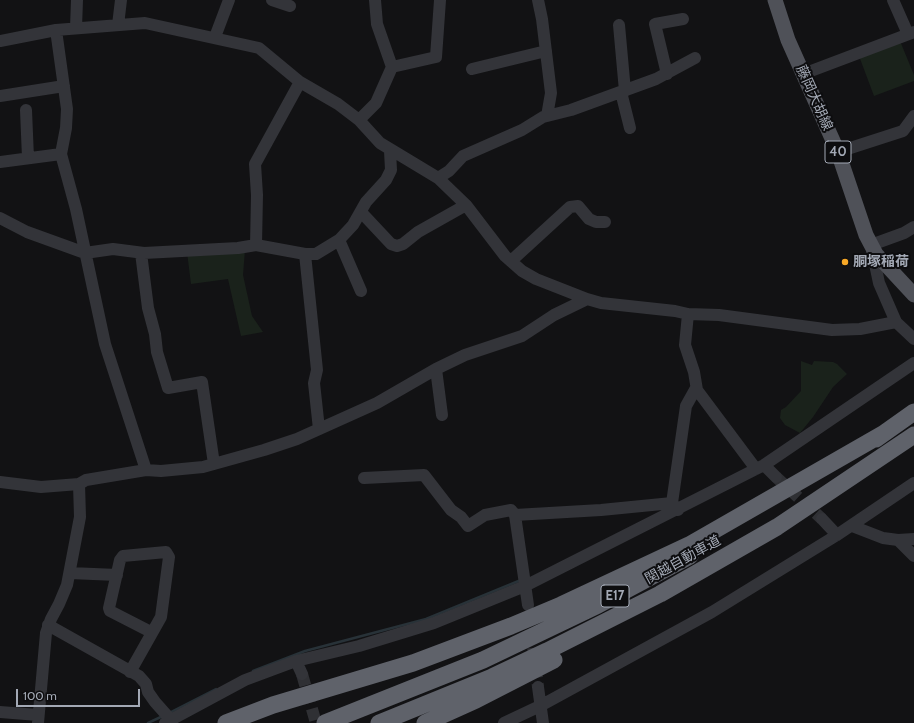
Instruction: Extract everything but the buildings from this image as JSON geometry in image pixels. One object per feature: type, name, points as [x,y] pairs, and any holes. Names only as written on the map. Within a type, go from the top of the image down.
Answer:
[{"type":"highway","name":"関越自動車道","points":[[325,723],[483,660],[640,583],[709,546],[767,511],[914,412]]},
{"type":"highway","points":[[226,723],[273,706],[427,658],[561,605],[689,545],[886,432]]},
{"type":"highway","name":"関越自動車道","points":[[379,723],[499,674],[660,594],[777,527],[914,435]]},
{"type":"highway","points":[[426,723],[546,664],[687,586],[826,503],[914,443]]},
{"type":"main road","name":"藤岡大胡線","points":[[775,0],[788,40],[838,152],[862,225],[871,245],[890,271],[914,295]]},
{"type":"street","points":[[76,28],[77,0]]},
{"type":"street","points":[[118,25],[121,0]]},
{"type":"street","points":[[215,37],[229,0]]},
{"type":"street","points":[[272,0],[290,6]]},
{"type":"street","points":[[359,120],[376,103],[392,67],[377,24],[375,0]]},
{"type":"street","points":[[392,67],[436,56],[440,0]]},
{"type":"street","points":[[538,0],[551,93],[546,116]]},
{"type":"street","points":[[803,74],[911,33],[893,0]]},
{"type":"street","points":[[667,74],[655,24],[683,18]]},
{"type":"street","points":[[1,42],[56,30],[145,23],[215,37],[259,48],[300,82],[338,104],[359,120],[380,143],[390,151],[438,178],[466,205],[511,261],[522,271],[536,278],[587,299],[601,303],[675,310],[688,314],[719,315],[832,330],[860,329],[896,322]]},
{"type":"street","points":[[619,25],[623,91],[630,128]]},
{"type":"street","points":[[56,30],[64,86],[66,128],[61,154],[85,252],[105,344],[146,470]]},
{"type":"street","points":[[472,69],[546,52]]},
{"type":"street","points":[[438,178],[450,171],[463,156],[522,130],[546,116],[571,110],[667,74],[695,58]]},
{"type":"street","points":[[256,245],[257,195],[255,164],[300,82]]},
{"type":"street","points":[[0,96],[64,86]]},
{"type":"street","points":[[26,110],[28,158]]},
{"type":"street","points":[[838,152],[903,131],[914,116]]},
{"type":"street","points":[[0,218],[27,232],[85,252],[113,249],[141,253],[238,248],[256,245],[305,254],[316,254],[340,240],[354,225],[366,202],[386,180],[391,170],[390,151]]},
{"type":"street","points":[[0,162],[61,154]]},
{"type":"street","points":[[361,212],[391,244],[397,246],[403,244],[418,232],[466,205]]},
{"type":"street","points":[[511,261],[570,207],[578,206],[589,219],[596,222],[605,222]]},
{"type":"street","points":[[914,227],[904,233],[871,245],[879,283],[896,322],[914,339]]},
{"type":"street","points":[[340,240],[361,291]]},
{"type":"street","points":[[141,253],[148,308],[155,334],[157,352],[168,388],[202,382],[214,464]]},
{"type":"street","points":[[305,254],[317,370],[314,383],[319,429]]},
{"type":"street","points":[[0,482],[41,487],[79,484],[86,480],[146,470],[161,471],[203,467],[296,439],[377,403],[436,369],[465,355],[522,336],[554,315],[587,299]]},
{"type":"street","points":[[688,314],[685,345],[694,372],[696,388],[760,467],[776,477]]},
{"type":"street","points":[[48,625],[139,676],[146,684],[148,692],[166,718],[245,680],[296,661],[359,646],[434,623],[524,586],[675,506],[760,467],[914,363]]},
{"type":"street","points":[[436,369],[442,415]]},
{"type":"street","points":[[675,506],[686,406],[696,388]]},
{"type":"street","points":[[364,478],[424,475],[451,510],[462,517],[468,526],[485,515],[511,510],[515,514],[524,586],[528,605]]},
{"type":"street","points":[[504,723],[540,706],[712,612],[838,535],[914,483]]},
{"type":"street","points":[[0,712],[38,719],[48,625],[59,604],[70,573],[80,517],[79,484]]},
{"type":"street","points":[[515,514],[675,506]]},
{"type":"street","points":[[822,519],[838,535]]},
{"type":"street","points":[[852,526],[883,538],[898,540],[914,539]]},
{"type":"street","points":[[898,540],[914,556]]},
{"type":"street","points":[[130,672],[151,632],[161,617],[169,557],[166,552],[123,556],[109,608],[110,611],[151,632]]},
{"type":"street","points":[[70,573],[117,575]]},
{"type":"street","points":[[296,661],[302,674]]},
{"type":"street","points":[[538,686],[543,723]]},
{"type":"shaded area","points":[[900,41],[914,75],[914,81],[874,96],[859,56]]},
{"type":"shaded area","points":[[245,250],[243,275],[252,316],[263,332],[241,336],[228,279],[191,284],[187,252]]},
{"type":"shaded area","points":[[801,361],[812,365],[814,361],[833,362],[847,374],[833,387],[813,417],[800,433],[785,425],[780,418],[781,410],[786,407],[801,391]]},
{"type":"waterway","points":[[253,671],[305,651],[426,619],[521,580]]},
{"type":"waterway","points":[[169,713],[216,689]]},
{"type":"waterway","points":[[148,723],[163,716]]},
{"type":"tunnel","points":[[776,477],[822,519]]},
{"type":"tunnel","points":[[531,630],[538,687]]},
{"type":"tunnel","points":[[302,674],[316,723]]},
{"type":"place","name":"胴塚稲荷","points":[[845,262]]}]
